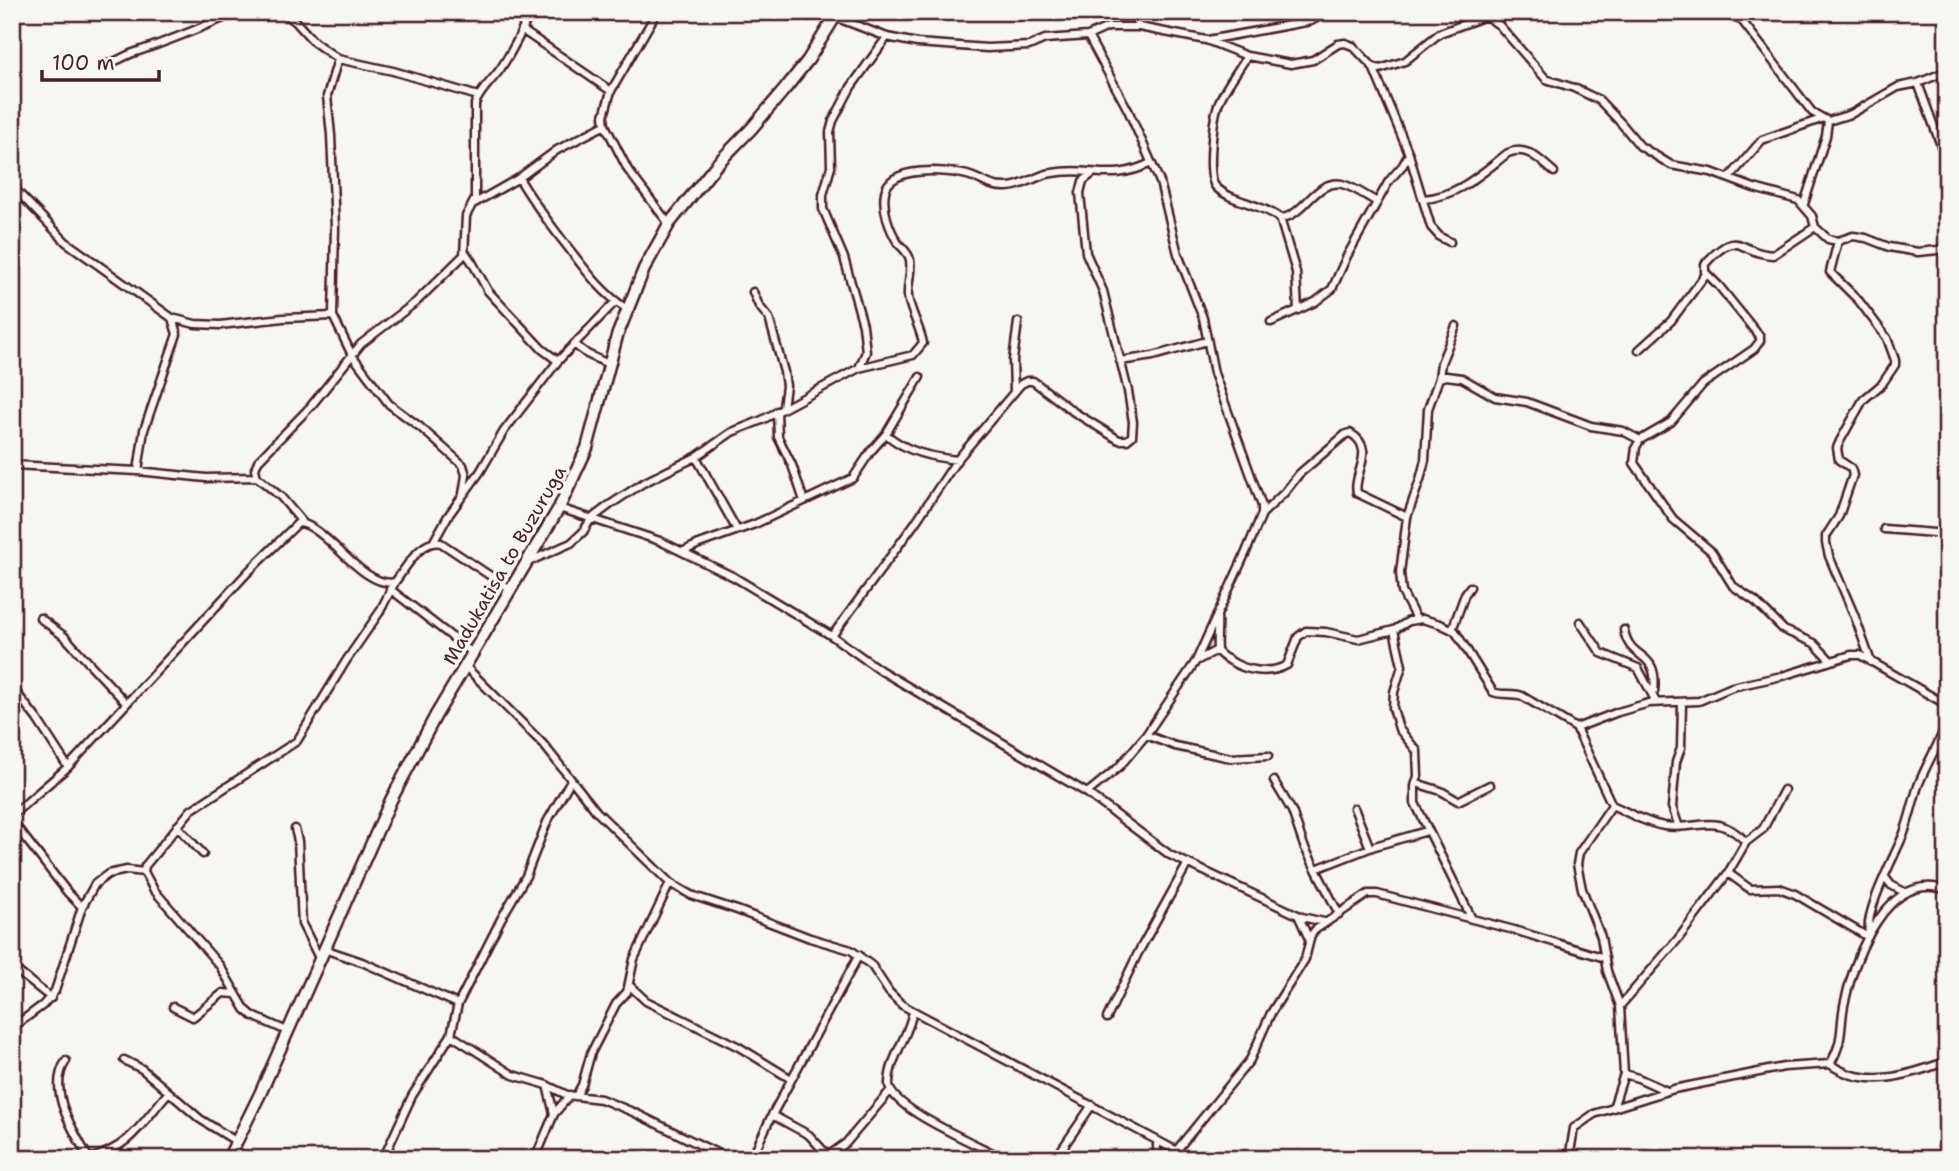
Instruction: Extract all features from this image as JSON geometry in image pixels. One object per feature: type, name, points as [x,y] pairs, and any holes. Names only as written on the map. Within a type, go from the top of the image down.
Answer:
[{"type":"main road","name":"Madukatisa to Buzuruga","points":[[228,1159],[261,1094],[391,800],[436,715],[559,508],[587,448],[608,364],[644,269],[669,224],[785,89],[808,60],[837,15]]},
{"type":"street","points":[[103,65],[178,38],[237,12]]},
{"type":"street","points":[[283,12],[314,42],[338,60],[393,71],[478,96]]},
{"type":"street","points":[[514,12],[523,29],[611,91]]},
{"type":"street","points":[[474,653],[393,585],[381,583],[303,523],[281,497],[257,477],[255,469],[265,451],[312,406],[374,332],[415,302],[462,257],[466,216],[473,204],[475,104],[478,96],[501,68],[530,12]]},
{"type":"street","points":[[657,12],[611,91],[605,108],[605,125],[628,170],[669,224]]},
{"type":"street","points":[[1132,12],[1139,27]]},
{"type":"street","points":[[1206,40],[1311,21],[1328,12]]},
{"type":"street","points":[[1730,12],[1743,22],[1812,112],[1825,120]]},
{"type":"street","points":[[1743,22],[1754,12]]},
{"type":"street","points":[[837,15],[887,37],[917,43],[1006,48],[1029,46],[1045,39],[1088,36],[1108,27],[1139,27],[1206,40],[1247,56],[1276,63],[1304,63],[1338,44],[1345,43],[1353,46],[1373,67],[1409,154],[1431,228],[1450,242]]},
{"type":"street","points":[[1373,67],[1390,68],[1416,54],[1440,33],[1488,15],[1546,79],[1574,88],[1598,100],[1645,151],[1671,165],[1730,177],[1754,188],[1791,197],[1804,204],[1815,227],[1823,236],[1838,241],[1853,236],[1918,252],[1947,247]]},
{"type":"street","points":[[1088,36],[1128,110],[1160,182],[1178,254],[1203,318],[1214,373],[1230,424],[1256,487],[1262,514]]},
{"type":"street","points":[[859,368],[866,352],[863,325],[844,258],[823,209],[823,195],[831,167],[830,132],[833,121],[851,87],[887,37]]},
{"type":"street","points":[[1247,56],[1219,103],[1210,176],[1223,192],[1268,209],[1280,218],[1296,272],[1298,310]]},
{"type":"street","points":[[338,60],[327,96],[334,214],[333,316],[352,355],[389,404],[463,465],[466,475],[463,494]]},
{"type":"street","points":[[1730,177],[1762,140],[1851,114],[1898,87],[1918,83],[1947,71]]},
{"type":"street","points":[[1918,83],[1947,162]]},
{"type":"street","points":[[1804,204],[1826,136],[1825,120]]},
{"type":"street","points":[[473,204],[519,178],[557,150],[605,125]]},
{"type":"street","points":[[1423,199],[1453,193],[1516,150],[1528,152],[1554,172]]},
{"type":"street","points":[[1271,322],[1322,298],[1332,289],[1389,180],[1409,154]]},
{"type":"street","points":[[526,563],[571,543],[591,519],[643,483],[696,457],[722,438],[859,368],[913,355],[923,343],[908,296],[910,257],[895,237],[886,216],[884,194],[895,179],[915,172],[953,173],[967,175],[989,186],[1011,187],[1048,173],[1126,173],[1151,163]]},
{"type":"street","points":[[832,636],[915,523],[957,460],[1021,384],[1033,381],[1119,440],[1127,440],[1132,436],[1133,422],[1103,291],[1086,253],[1080,193],[1083,181],[1092,174]]},
{"type":"street","points":[[519,178],[537,207],[578,260],[615,301],[627,309]]},
{"type":"street","points":[[1280,218],[1290,216],[1323,188],[1337,183],[1377,202]]},
{"type":"street","points":[[12,186],[66,242],[172,318],[220,325],[333,316]]},
{"type":"street","points":[[1815,227],[1773,255],[1766,255],[1740,243],[1732,243],[1723,247],[1705,264],[1706,274],[1760,337],[1760,341],[1754,349],[1708,379],[1671,422],[1640,440],[1636,447],[1634,463],[1673,519],[1712,552],[1728,579],[1740,592],[1756,602],[1784,630],[1814,643],[1831,661]]},
{"type":"street","points":[[1838,241],[1830,272],[1859,301],[1881,330],[1894,351],[1895,360],[1882,384],[1863,400],[1840,440],[1837,448],[1839,460],[1851,468],[1853,475],[1839,516],[1826,536],[1829,556],[1871,662]]},
{"type":"street","points":[[464,252],[472,261],[488,292],[542,349],[558,361]]},
{"type":"street","points":[[1639,350],[1671,321],[1706,274]]},
{"type":"street","points":[[753,292],[759,306],[769,318],[784,372],[786,386],[780,409],[778,437],[792,465],[804,501]]},
{"type":"street","points":[[287,1031],[253,1016],[245,1009],[220,965],[169,909],[147,879],[144,872],[149,860],[200,803],[297,741],[379,613],[393,585],[422,547],[435,541],[504,431],[558,361],[615,301]]},
{"type":"street","points":[[138,471],[144,430],[176,332],[172,318]]},
{"type":"street","points":[[176,332],[190,322]]},
{"type":"street","points":[[1014,391],[1013,360],[1018,322]]},
{"type":"street","points":[[1416,619],[1400,585],[1406,516],[1420,480],[1426,452],[1425,422],[1428,409],[1439,378],[1441,363],[1456,326]]},
{"type":"street","points":[[1120,360],[1153,356],[1207,341]]},
{"type":"street","points":[[574,344],[608,364]]},
{"type":"street","points":[[684,551],[755,524],[853,478],[886,434],[920,377]]},
{"type":"street","points":[[1439,378],[1462,378],[1495,397],[1527,402],[1591,426],[1623,430],[1640,440]]},
{"type":"street","points":[[1087,793],[1119,767],[1146,736],[1196,661],[1262,514],[1299,474],[1350,433],[1356,437],[1363,453],[1357,493],[1406,516]]},
{"type":"street","points":[[886,434],[911,450],[957,460]]},
{"type":"street","points":[[696,457],[737,530]]},
{"type":"street","points":[[12,465],[138,471],[206,478],[257,477]]},
{"type":"street","points":[[559,508],[684,551],[745,583],[832,636],[880,670],[1087,793],[1170,855],[1298,915],[1324,922]]},
{"type":"street","points":[[12,815],[68,767],[292,527],[303,523]]},
{"type":"street","points":[[1884,529],[1947,534]]},
{"type":"street","points":[[435,541],[510,589]]},
{"type":"street","points":[[1452,629],[1469,587]]},
{"type":"street","points":[[1217,616],[1217,650]]},
{"type":"street","points":[[40,618],[65,637],[126,703]]},
{"type":"street","points":[[1217,650],[1239,667],[1278,669],[1287,665],[1298,637],[1306,631],[1358,639],[1394,631],[1416,619],[1440,624],[1452,629],[1464,643],[1493,692],[1522,696],[1576,728],[1612,805],[1654,824],[1679,827],[1717,823],[1735,831],[1746,842]]},
{"type":"street","points":[[1580,622],[1601,653],[1638,668],[1654,694]]},
{"type":"street","points":[[1624,630],[1628,645],[1651,663],[1656,702]]},
{"type":"street","points":[[1394,631],[1402,666],[1394,692],[1393,708],[1399,729],[1417,751],[1415,803],[1472,919]]},
{"type":"street","points":[[1196,661],[1217,650]]},
{"type":"street","points":[[1576,728],[1618,712],[1656,702],[1699,701],[1732,687],[1782,676],[1851,655],[1860,655],[1945,707],[1947,696]]},
{"type":"street","points":[[466,667],[543,744],[597,812],[670,883],[691,895],[810,938],[846,947],[875,971],[895,999],[913,1011],[1192,1159]]},
{"type":"street","points":[[12,687],[37,719],[68,767]]},
{"type":"street","points":[[1679,827],[1672,807],[1676,762],[1681,748],[1682,703]]},
{"type":"street","points":[[1868,935],[1869,918],[1908,823],[1918,786],[1939,746],[1947,722]]},
{"type":"street","points":[[1146,736],[1175,746],[1231,758],[1268,756]]},
{"type":"street","points":[[383,1159],[412,1096],[451,1035],[458,1004],[526,876],[547,822],[571,780]]},
{"type":"street","points":[[1274,781],[1292,811],[1301,839],[1339,914]]},
{"type":"street","points":[[1416,783],[1441,791],[1458,801],[1490,785]]},
{"type":"street","points":[[1620,1006],[1678,939],[1728,873],[1746,842],[1763,829],[1784,790]]},
{"type":"street","points":[[1612,805],[1579,853],[1577,864],[1582,889],[1601,937],[1607,971],[1620,1006],[1624,1074],[1613,1108]]},
{"type":"street","points":[[1354,808],[1370,848]]},
{"type":"street","points":[[12,821],[82,907]]},
{"type":"street","points":[[177,826],[203,854]]},
{"type":"street","points":[[295,829],[298,841],[302,924],[321,954],[362,962],[458,1004]]},
{"type":"street","points":[[1316,869],[1370,848],[1427,831]]},
{"type":"street","points":[[1107,1018],[1138,953],[1188,863]]},
{"type":"street","points":[[12,1028],[51,998],[59,982],[82,907],[95,884],[108,874],[127,870],[144,872]]},
{"type":"street","points":[[1728,873],[1750,889],[1779,888],[1795,894],[1868,935]]},
{"type":"street","points":[[1885,877],[1891,886],[1906,893]]},
{"type":"street","points":[[535,1159],[554,1114],[582,1085],[591,1053],[616,1004],[626,992],[634,959],[670,883]]},
{"type":"street","points":[[1830,1064],[1842,1042],[1844,1002],[1868,935],[1883,914],[1906,893],[1923,887],[1947,890]]},
{"type":"street","points":[[1176,1151],[1250,1060],[1271,1013],[1306,959],[1315,930],[1368,894],[1377,894],[1472,919],[1605,958]]},
{"type":"street","points":[[1298,915],[1310,940]]},
{"type":"street","points":[[451,1035],[479,1051],[502,1070],[573,1096],[601,1098],[725,1158],[752,1158],[791,1079],[859,956]]},
{"type":"street","points":[[12,967],[51,998]]},
{"type":"street","points":[[1947,974],[1947,983]]},
{"type":"street","points":[[629,985],[646,1001],[739,1047],[791,1079]]},
{"type":"street","points":[[173,1007],[194,1017],[223,993],[235,994]]},
{"type":"street","points":[[913,1011],[906,1036],[892,1065],[888,1084],[892,1096],[915,1113],[1004,1159]]},
{"type":"street","points":[[124,1060],[142,1069],[200,1119],[237,1142]]},
{"type":"street","points":[[1569,1159],[1574,1128],[1584,1119],[1667,1091],[1784,1067],[1830,1064],[1840,1071],[1869,1079],[1911,1073],[1947,1061]]},
{"type":"street","points":[[66,1062],[59,1073],[59,1097],[89,1159],[114,1150],[127,1141],[168,1093]]},
{"type":"street","points":[[1624,1074],[1667,1091]]},
{"type":"street","points":[[547,1085],[554,1114]]},
{"type":"street","points":[[772,1115],[809,1135],[830,1157],[846,1143],[890,1091]]},
{"type":"street","points":[[1055,1159],[1092,1105]]},
{"type":"street","points":[[1157,1141],[1157,1159]]}]
